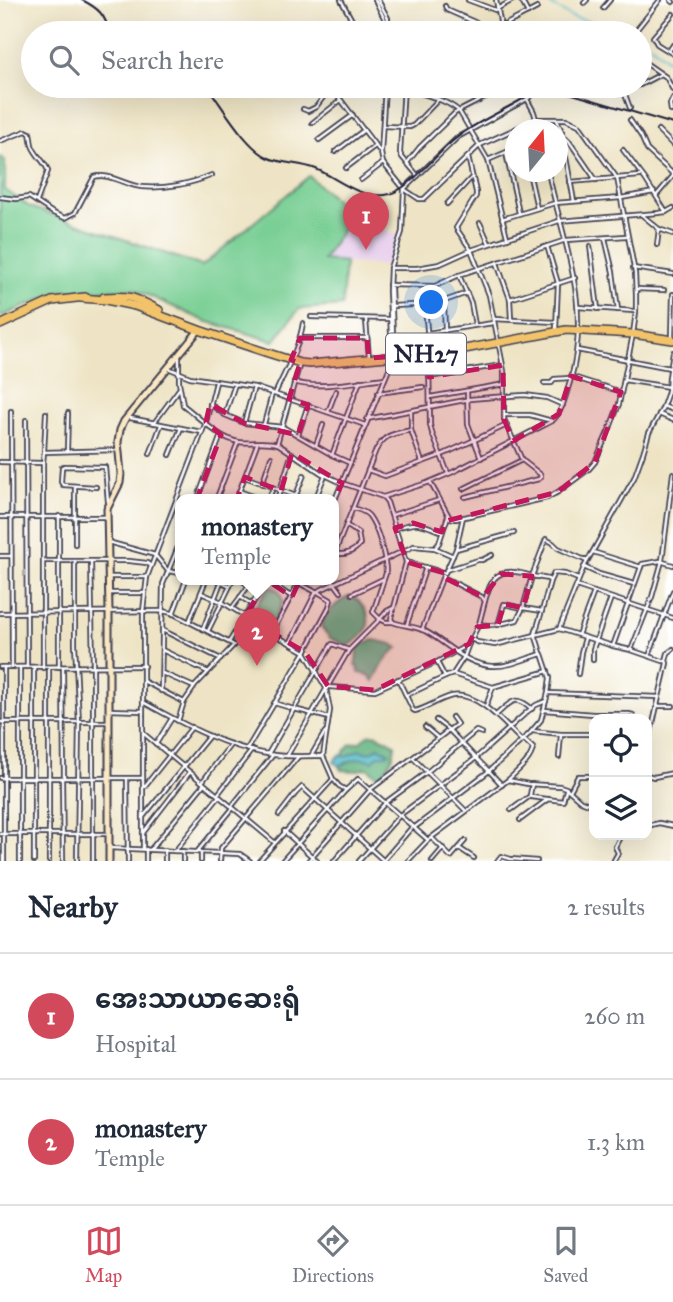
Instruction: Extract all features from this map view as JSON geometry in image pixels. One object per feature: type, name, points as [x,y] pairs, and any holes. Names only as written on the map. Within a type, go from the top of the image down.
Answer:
[{"type":"highway","name":"NH27","points":[[0,325],[52,300],[120,295],[132,297],[199,330],[300,363],[429,354],[578,330],[673,340]]},
{"type":"main road","points":[[108,861],[107,517],[108,505],[120,483],[120,430],[127,417],[199,330]]},
{"type":"street","points":[[341,0],[352,21]]},
{"type":"street","points":[[377,0],[386,21]]},
{"type":"street","points":[[468,0],[492,9],[513,0]]},
{"type":"street","points":[[496,0],[500,21]]},
{"type":"street","points":[[521,0],[527,13]]},
{"type":"street","points":[[603,8],[610,0]]},
{"type":"street","points":[[643,21],[660,0]]},
{"type":"street","points":[[444,6],[447,10],[472,21]]},
{"type":"street","points":[[512,21],[537,8]]},
{"type":"street","points":[[673,14],[653,37],[657,44],[673,54]]},
{"type":"street","points":[[668,51],[673,45]]},
{"type":"street","points":[[652,68],[670,82],[673,90]]},
{"type":"street","points":[[652,78],[661,74]]},
{"type":"street","points":[[303,109],[308,111],[316,107],[322,98]]},
{"type":"street","points":[[384,98],[381,153],[383,163],[404,189],[419,199],[424,200],[480,145],[505,134]]},
{"type":"street","points":[[403,98],[400,153],[418,176]]},
{"type":"street","points":[[433,98],[459,111],[488,160],[507,238]]},
{"type":"street","points":[[477,98],[480,101]]},
{"type":"street","points":[[407,163],[419,148],[459,111],[486,98]]},
{"type":"street","points":[[626,98],[630,108]]},
{"type":"street","points":[[671,111],[673,98]]},
{"type":"street","points":[[337,494],[393,357],[390,268],[402,232],[404,189],[458,137],[527,99],[537,119]]},
{"type":"street","points":[[312,123],[341,100],[381,153]]},
{"type":"street","points":[[383,126],[410,127],[438,100]]},
{"type":"street","points":[[319,140],[353,116]]},
{"type":"street","points":[[430,482],[448,516],[456,519],[547,498],[589,469],[595,462],[610,428],[624,380],[633,334],[636,312],[634,268],[617,178],[579,125],[568,120]]},
{"type":"street","points":[[502,219],[555,203],[655,194],[673,175],[646,150],[641,136],[630,120]]},
{"type":"street","points":[[335,152],[364,130]]},
{"type":"street","points":[[659,130],[673,145]]},
{"type":"street","points":[[0,141],[26,131],[30,133],[33,148],[48,167],[36,202]]},
{"type":"street","points":[[568,140],[596,180]]},
{"type":"street","points":[[346,168],[375,146]]},
{"type":"street","points":[[623,150],[666,212]]},
{"type":"street","points":[[488,160],[505,153]]},
{"type":"street","points":[[465,497],[541,477],[522,460],[507,425],[504,415],[503,365],[489,295],[471,250],[456,228],[476,196],[467,157]]},
{"type":"street","points":[[361,180],[383,163]]},
{"type":"street","points":[[568,172],[574,201]]},
{"type":"street","points":[[0,197],[29,197],[65,218],[75,213],[97,176],[137,187],[153,188],[212,175]]},
{"type":"street","points":[[570,183],[642,176]]},
{"type":"street","points":[[447,204],[472,177]]},
{"type":"street","points":[[512,182],[519,213]]},
{"type":"street","points":[[531,182],[537,208]]},
{"type":"street","points":[[383,497],[448,474],[552,421],[559,414],[577,350],[579,307],[575,278],[550,182]]},
{"type":"street","points":[[390,268],[440,264],[471,250],[559,221],[625,217],[666,212],[673,208]]},
{"type":"street","points":[[642,215],[659,229],[673,233]]},
{"type":"street","points":[[481,223],[489,244]]},
{"type":"street","points":[[657,245],[659,229]]},
{"type":"street","points":[[389,285],[435,286],[459,275],[566,240],[627,236]]},
{"type":"street","points":[[605,238],[618,310]]},
{"type":"street","points":[[547,246],[558,283],[556,332]]},
{"type":"street","points":[[590,246],[598,309]]},
{"type":"street","points":[[497,263],[510,299],[511,319]]},
{"type":"street","points":[[634,268],[673,274]]},
{"type":"street","points":[[459,275],[471,303],[475,327]]},
{"type":"street","points":[[510,299],[575,278]]},
{"type":"street","points":[[636,289],[664,290]]},
{"type":"street","points":[[391,306],[444,302],[467,293]]},
{"type":"street","points":[[673,295],[673,340]]},
{"type":"street","points":[[444,302],[445,331]]},
{"type":"street","points":[[425,305],[430,425],[448,474]]},
{"type":"street","points":[[391,306],[393,357]]},
{"type":"street","points":[[579,307],[636,312]]},
{"type":"street","points":[[311,317],[390,319]]},
{"type":"street","points":[[366,319],[369,358]]},
{"type":"street","points":[[427,334],[511,319],[556,322]]},
{"type":"street","points":[[264,424],[273,394],[300,338],[303,323]]},
{"type":"street","points":[[300,338],[367,338]]},
{"type":"street","points":[[577,350],[671,372]]},
{"type":"street","points":[[559,629],[578,579],[634,478],[649,433],[670,391],[673,352]]},
{"type":"street","points":[[179,354],[183,404],[225,438],[238,442],[272,442],[325,475],[383,497],[387,502],[406,562],[393,608],[393,622]]},
{"type":"street","points":[[277,444],[300,363]]},
{"type":"street","points":[[429,377],[503,365]]},
{"type":"street","points":[[168,368],[190,377],[254,387],[365,425]]},
{"type":"street","points":[[544,383],[571,377],[621,392]]},
{"type":"street","points":[[294,382],[304,385],[384,378]]},
{"type":"street","points":[[624,380],[670,391]]},
{"type":"street","points":[[332,455],[360,381]]},
{"type":"street","points":[[179,494],[206,422],[216,382]]},
{"type":"street","points":[[225,415],[235,384]]},
{"type":"street","points":[[430,397],[505,384]]},
{"type":"street","points":[[154,423],[180,387]]},
{"type":"street","points":[[244,423],[254,387]]},
{"type":"street","points":[[378,393],[423,387]]},
{"type":"street","points":[[328,412],[336,391]]},
{"type":"street","points":[[467,391],[468,424],[481,458]]},
{"type":"street","points":[[367,419],[467,400],[505,396],[547,398],[563,405]]},
{"type":"street","points":[[210,404],[225,415],[244,423],[283,427],[350,463]]},
{"type":"street","points":[[298,435],[308,405]]},
{"type":"street","points":[[663,406],[673,410]]},
{"type":"street","points":[[12,411],[12,667]]},
{"type":"street","points":[[411,411],[411,430],[422,462]]},
{"type":"street","points":[[43,667],[43,463],[46,413]]},
{"type":"street","points":[[67,451],[68,413]]},
{"type":"street","points":[[659,414],[673,420]]},
{"type":"street","points":[[504,415],[530,415],[552,421]]},
{"type":"street","points":[[127,417],[202,432]]},
{"type":"street","points":[[26,420],[27,667]]},
{"type":"street","points":[[150,454],[161,425]]},
{"type":"street","points":[[316,445],[323,425]]},
{"type":"street","points":[[368,470],[385,476],[507,425]]},
{"type":"street","points":[[170,455],[181,428]]},
{"type":"street","points":[[339,542],[382,440],[391,434],[411,430]]},
{"type":"street","points":[[199,494],[221,435]]},
{"type":"street","points":[[218,494],[238,442]]},
{"type":"street","points":[[238,494],[258,443]]},
{"type":"street","points":[[44,452],[119,450]]},
{"type":"street","points":[[280,494],[292,453]]},
{"type":"street","points":[[262,484],[271,457]]},
{"type":"street","points":[[463,489],[522,460]]},
{"type":"street","points":[[0,462],[43,463]]},
{"type":"street","points":[[96,487],[63,485],[64,466],[105,467],[108,505]]},
{"type":"street","points":[[631,650],[662,562],[673,473]]},
{"type":"street","points":[[297,494],[304,475]]},
{"type":"street","points":[[317,494],[325,475]]},
{"type":"street","points":[[245,477],[287,494]]},
{"type":"street","points":[[75,486],[75,544]]},
{"type":"street","points":[[270,494],[273,488]]},
{"type":"street","points":[[239,491],[245,494]]},
{"type":"street","points":[[391,516],[439,500]]},
{"type":"street","points":[[146,861],[143,833],[143,611],[147,577],[174,506]]},
{"type":"street","points":[[353,508],[368,513],[378,536],[386,567],[373,612],[380,619],[422,630],[464,657],[490,667],[503,666],[542,654]]},
{"type":"street","points":[[59,516],[58,611],[64,723],[63,861]]},
{"type":"street","points":[[435,548],[448,516]]},
{"type":"street","points":[[0,517],[107,517]]},
{"type":"street","points":[[422,630],[456,550],[463,517]]},
{"type":"street","points":[[395,528],[419,523],[442,532]]},
{"type":"street","points":[[339,555],[353,551],[360,544],[358,533],[346,525]]},
{"type":"street","points":[[456,550],[514,533]]},
{"type":"street","points":[[479,624],[498,625],[517,620],[547,539],[558,548],[587,561]]},
{"type":"street","points":[[108,542],[155,555],[168,571],[175,572]]},
{"type":"street","points":[[339,579],[414,546],[435,548],[453,556]]},
{"type":"street","points":[[593,552],[641,567]]},
{"type":"street","points":[[161,691],[163,584],[175,554]]},
{"type":"street","points":[[445,573],[492,555]]},
{"type":"street","points":[[0,556],[12,556]]},
{"type":"street","points":[[43,561],[129,561],[151,566]]},
{"type":"street","points":[[75,561],[79,723],[77,861]]},
{"type":"street","points":[[91,561],[93,861]]},
{"type":"street","points":[[406,562],[445,573],[485,601]]},
{"type":"street","points":[[613,646],[642,564],[662,562],[673,565]]},
{"type":"street","points":[[407,625],[426,567]]},
{"type":"street","points":[[584,567],[635,585]]},
{"type":"street","points":[[407,695],[453,674],[479,624],[494,578],[501,574],[519,572],[550,581]]},
{"type":"street","points":[[279,815],[302,787],[384,861],[414,827],[489,771],[541,720],[550,678],[535,634],[551,575],[565,574],[578,579]]},
{"type":"street","points":[[108,577],[147,577]]},
{"type":"street","points":[[352,594],[383,579]]},
{"type":"street","points":[[173,614],[184,585]]},
{"type":"street","points":[[189,622],[204,585]]},
{"type":"street","points":[[203,629],[219,585]]},
{"type":"street","points":[[232,608],[248,585]]},
{"type":"street","points":[[229,642],[263,585]]},
{"type":"street","points":[[274,585],[292,596]]},
{"type":"street","points":[[272,633],[298,585]]},
{"type":"street","points":[[247,749],[305,652],[331,602],[329,598],[305,585]]},
{"type":"street","points":[[290,643],[316,591],[327,585]]},
{"type":"street","points":[[335,585],[341,592]]},
{"type":"street","points":[[208,632],[230,586]]},
{"type":"street","points":[[576,586],[673,618]]},
{"type":"street","points":[[649,656],[673,591]]},
{"type":"street","points":[[578,635],[594,592]]},
{"type":"street","points":[[108,593],[145,593]]},
{"type":"street","points":[[201,593],[222,602],[305,652],[327,687],[330,710],[323,756],[333,779],[346,790]]},
{"type":"street","points":[[240,597],[253,605]]},
{"type":"street","points":[[593,660],[592,651],[611,598]]},
{"type":"street","points":[[498,625],[505,604],[542,611]]},
{"type":"street","points":[[287,756],[349,650],[393,608]]},
{"type":"street","points":[[0,613],[162,611],[235,646],[194,687],[184,702],[178,721]]},
{"type":"street","points":[[471,639],[495,645],[559,629],[666,661]]},
{"type":"street","points":[[162,630],[221,659]]},
{"type":"street","points":[[578,674],[580,652],[586,638]]},
{"type":"street","points":[[268,754],[332,644],[349,650]]},
{"type":"street","points":[[327,687],[375,690],[438,662],[469,644]]},
{"type":"street","points":[[652,728],[668,653],[673,649]]},
{"type":"street","points":[[162,650],[208,672]]},
{"type":"street","points":[[438,662],[445,677]]},
{"type":"street","points":[[5,861],[2,834],[2,667],[144,666]]},
{"type":"street","points":[[20,667],[20,861]]},
{"type":"street","points":[[34,667],[34,861]]},
{"type":"street","points":[[49,667],[49,861]]},
{"type":"street","points":[[453,674],[493,687],[548,671]]},
{"type":"street","points":[[162,673],[194,687]]},
{"type":"street","points":[[398,679],[413,710],[450,696],[458,696],[486,706],[533,748],[528,760],[508,780],[430,839],[408,861]]},
{"type":"street","points":[[143,681],[184,702]]},
{"type":"street","points":[[486,706],[493,687]]},
{"type":"street","points":[[548,693],[659,697]]},
{"type":"street","points":[[496,715],[518,699],[531,709]]},
{"type":"street","points":[[359,861],[400,815],[476,758],[531,709],[547,701]]},
{"type":"street","points":[[143,702],[178,721],[247,749],[273,755],[323,756]]},
{"type":"street","points":[[274,703],[329,718]]},
{"type":"street","points":[[658,706],[673,706]]},
{"type":"street","points":[[109,710],[143,711]]},
{"type":"street","points":[[544,710],[593,714]]},
{"type":"street","points":[[156,744],[172,718]]},
{"type":"street","points":[[308,861],[371,789],[457,723],[452,718]]},
{"type":"street","points":[[436,720],[502,785]]},
{"type":"street","points":[[2,722],[109,722]]},
{"type":"street","points":[[143,788],[192,727]]},
{"type":"street","points":[[425,727],[438,738]]},
{"type":"street","points":[[311,756],[327,728]]},
{"type":"street","points":[[334,861],[386,802],[476,731],[482,733]]},
{"type":"street","points":[[532,731],[589,734]]},
{"type":"street","points":[[143,733],[274,842]]},
{"type":"street","points":[[559,757],[561,734]]},
{"type":"street","points":[[143,817],[210,735]]},
{"type":"street","points":[[146,849],[203,783],[231,744]]},
{"type":"street","points":[[175,851],[253,750]]},
{"type":"street","points":[[201,861],[199,852],[273,755]]},
{"type":"street","points":[[220,861],[221,848],[298,757]]},
{"type":"street","points":[[412,758],[466,811]]},
{"type":"street","points":[[143,833],[190,772]]},
{"type":"street","points":[[652,776],[673,773]]},
{"type":"street","points":[[570,791],[578,776],[589,776]]},
{"type":"street","points":[[2,778],[143,778]]},
{"type":"street","points":[[127,779],[128,861]]},
{"type":"street","points":[[259,861],[333,779]]},
{"type":"street","points":[[282,861],[358,779],[451,857]]},
{"type":"street","points":[[508,780],[533,785],[560,786],[589,804]]},
{"type":"street","points":[[511,810],[530,796],[533,785]]},
{"type":"street","points":[[530,796],[563,801],[566,788]]},
{"type":"street","points":[[520,820],[548,799]]},
{"type":"street","points":[[652,825],[659,823],[673,826]]},
{"type":"street","points":[[284,831],[317,861]]},
{"type":"street","points":[[2,834],[109,834]]},
{"type":"street","points":[[614,860],[618,853],[615,848],[619,840]]},
{"type":"street","points":[[448,861],[465,841]]},
{"type":"street","points":[[109,848],[240,854],[250,861]]},
{"type":"street","points":[[432,861],[443,848]]},
{"type":"street","points":[[459,848],[474,858]]},
{"type":"street","points":[[164,850],[164,861]]},
{"type":"street","points":[[183,851],[183,861]]},
{"type":"street","points":[[497,861],[501,856],[521,861],[537,860]]},
{"type":"highlighted area","points":[[300,338],[367,338],[369,358],[429,354],[429,377],[503,365],[504,419],[513,441],[559,414],[571,376],[621,392],[595,462],[558,492],[446,521],[442,532],[413,523],[395,528],[407,562],[445,573],[443,577],[483,597],[501,574],[532,576],[523,608],[504,604],[498,625],[477,627],[469,644],[375,690],[328,686],[305,652],[245,617],[267,580],[292,597],[342,483],[292,453],[281,491],[245,477],[208,576],[188,573],[215,503],[195,504],[221,435],[206,422],[210,404],[244,423],[298,435],[308,405],[289,399],[300,363],[291,360]]},
{"type":"shaded area","points":[[352,215],[398,236],[386,266],[322,260]]},
{"type":"green space","points":[[0,157],[5,160],[5,190],[30,207],[202,266],[309,176],[352,215],[323,260],[345,262],[342,306],[299,309],[274,341],[205,321],[134,289],[61,291],[0,317]]},
{"type":"green space","points":[[269,586],[279,591],[283,601],[273,623],[267,627],[250,616]]},
{"type":"green space","points":[[350,596],[361,604],[367,614],[368,625],[363,635],[348,646],[330,638],[321,627],[332,608]]},
{"type":"green space","points":[[374,640],[398,648],[387,659],[374,681],[369,675],[359,673],[358,667],[355,666],[358,648]]},
{"type":"green space","points":[[375,734],[395,744],[390,762],[379,777],[367,768],[341,770],[339,766],[356,759],[386,755],[388,752],[378,747],[374,751],[360,750],[345,757],[343,754],[350,744]]},
{"type":"water","points":[[378,747],[389,753],[378,755],[373,761],[356,759],[339,766],[334,762],[341,755],[345,757],[360,750],[370,752]]},
{"type":"waterway","points":[[542,0],[572,17],[588,21]]},
{"type":"waterway","points":[[652,46],[673,65]]},
{"type":"railway","points":[[82,0],[93,6],[106,21]]},
{"type":"railway","points":[[215,98],[243,136],[260,153],[275,160],[316,169],[357,191],[375,195],[393,193],[401,188],[462,134],[524,98]]},
{"type":"railway","points":[[586,98],[673,124]]},
{"type":"place","name":"အေးသာယာဆေးရုံ","points":[[366,250]]},
{"type":"place","name":"monastery","points":[[257,666]]}]
